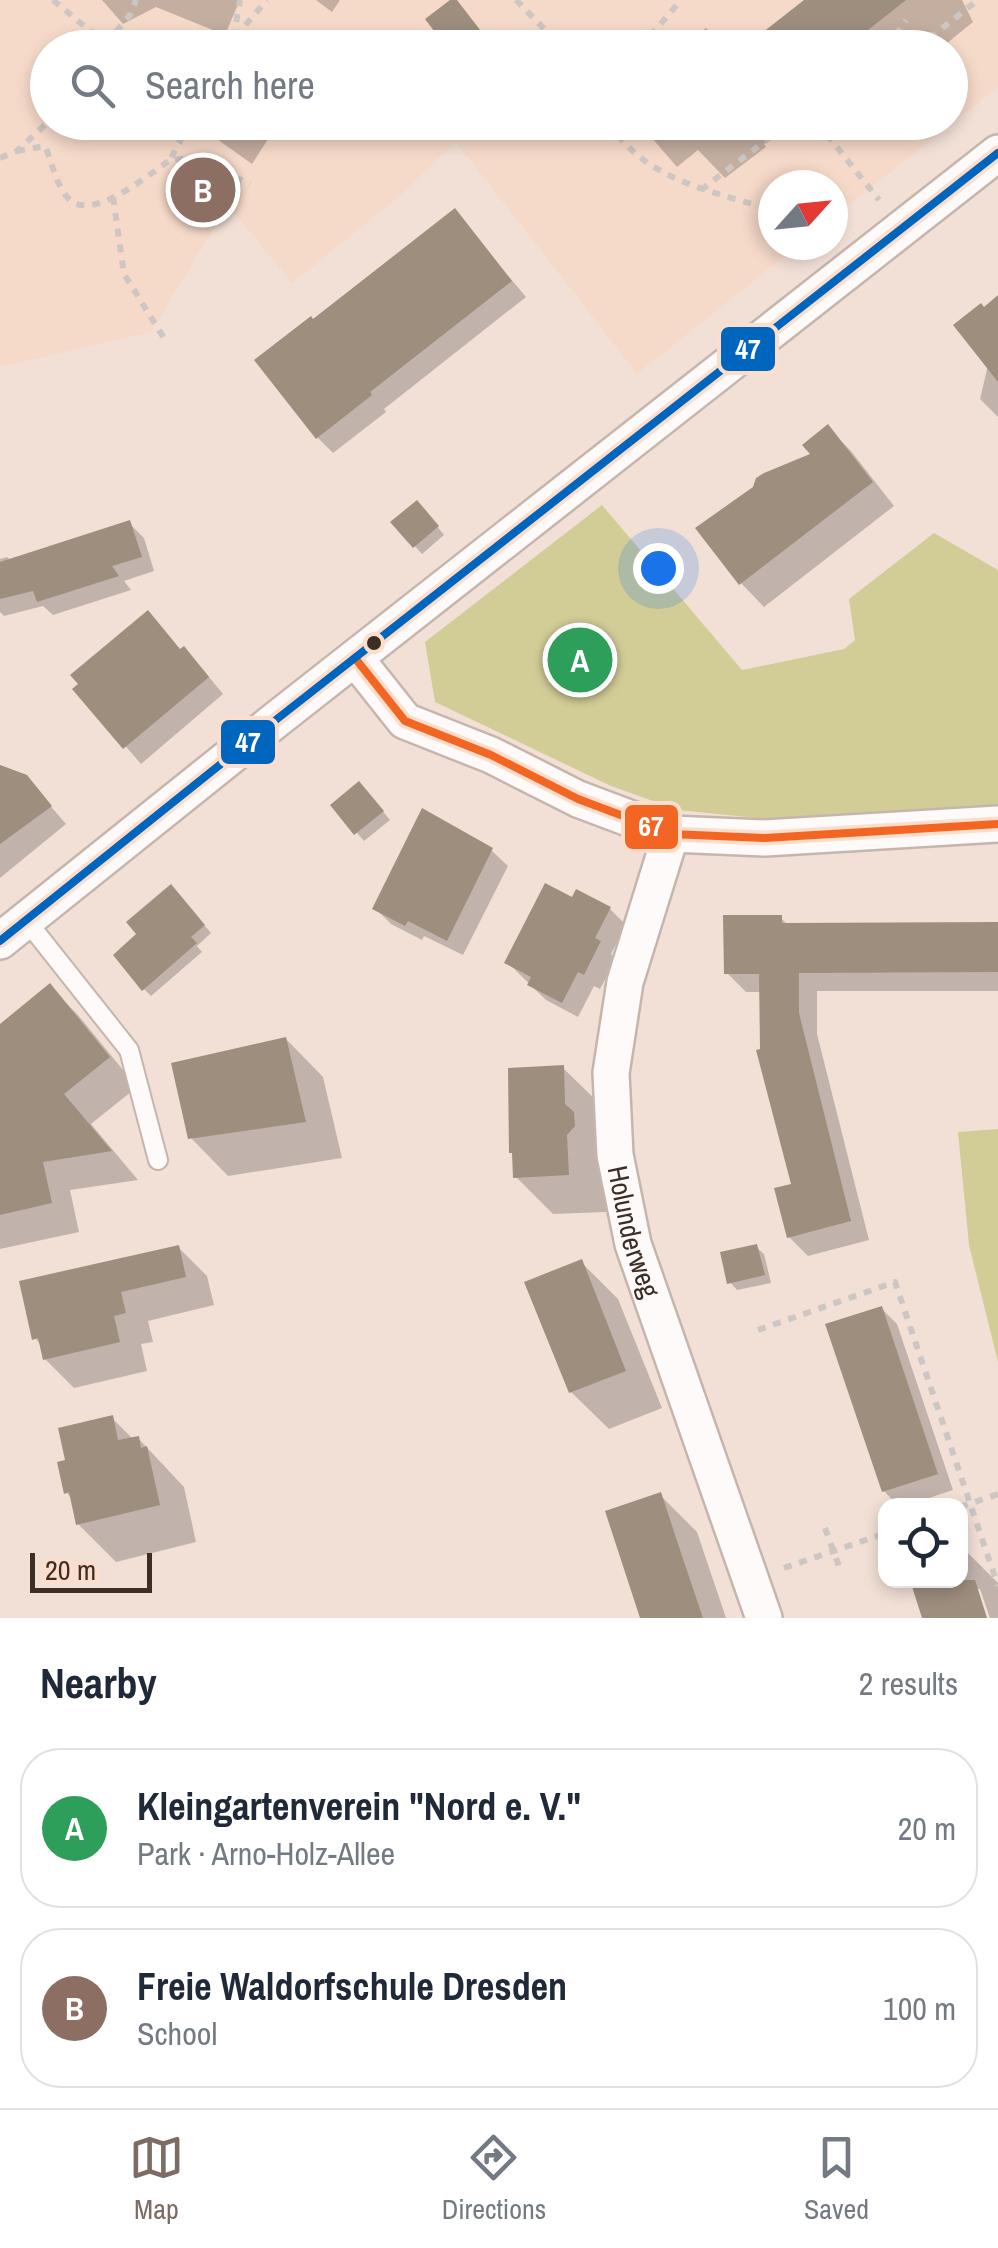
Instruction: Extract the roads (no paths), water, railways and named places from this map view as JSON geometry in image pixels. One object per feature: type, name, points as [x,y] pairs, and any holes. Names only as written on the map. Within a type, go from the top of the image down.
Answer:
[{"type":"street","points":[[13,930],[998,153]]},
{"type":"street","points":[[354,658],[405,721],[491,755],[578,800],[671,834],[765,838],[998,824]]},
{"type":"street","name":"Holunderweg","points":[[671,834],[626,982],[611,1073],[615,1155],[633,1244],[764,1618]]},
{"type":"lane","points":[[13,930],[129,1050],[158,1160]]},
{"type":"place","name":"Freie Waldorfschule Dresden","points":[[203,190]]},
{"type":"place","name":"Kleingartenverein \"Nord e. V.\"","points":[[580,660]]}]
